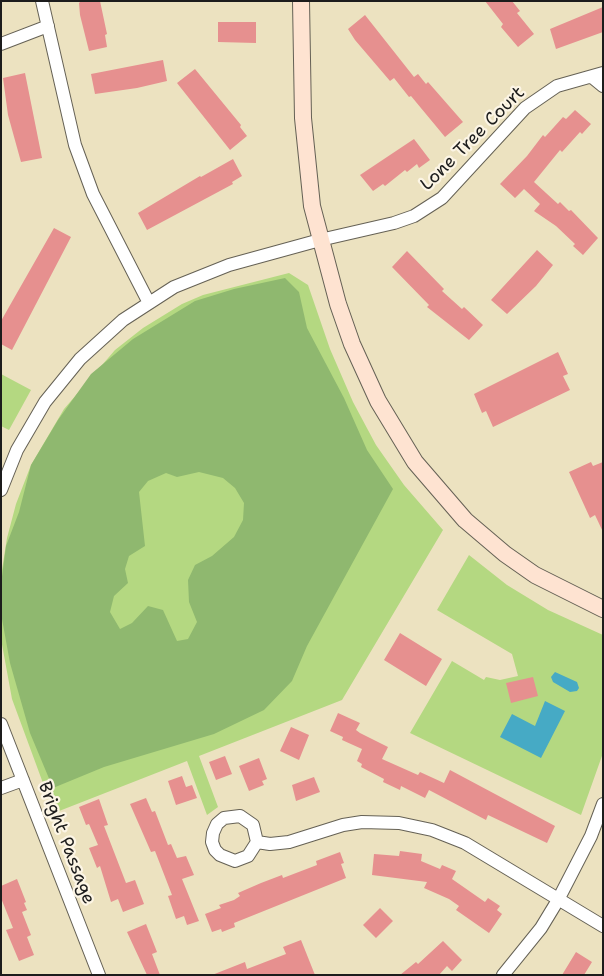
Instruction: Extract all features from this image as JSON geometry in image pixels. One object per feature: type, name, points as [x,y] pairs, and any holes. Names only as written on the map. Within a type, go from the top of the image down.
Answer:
[{"type":"street","points":[[42,1],[66,111],[93,194],[149,303]]},
{"type":"street","points":[[300,1],[303,127],[312,206],[320,240],[352,344],[378,401],[415,462],[465,520],[505,554],[543,579],[603,609]]},
{"type":"street","points":[[1,44],[48,26]]},
{"type":"street","name":"Lone Tree Court","points":[[320,240],[394,223],[429,208],[447,193],[525,108],[557,86],[574,80],[598,75],[603,86]]},
{"type":"street","points":[[1,490],[17,450],[45,402],[101,338],[174,287],[211,272],[320,240]]},
{"type":"street","name":"Bright Passage","points":[[1,724],[99,975]]},
{"type":"street","points":[[1,788],[23,780]]},
{"type":"street","points":[[504,975],[541,928],[558,900],[591,836],[603,804]]},
{"type":"street","points":[[257,842],[270,844],[289,842],[322,830],[362,822],[399,823],[432,830],[465,843],[603,926]]},
{"type":"green space","points":[[289,273],[308,285],[330,349],[353,402],[376,445],[404,485],[443,530],[342,700],[199,756],[218,807],[207,815],[187,761],[54,813],[12,699],[1,639],[1,576],[7,538],[16,504],[31,465],[64,409],[115,350],[143,328],[182,304],[203,295]]},
{"type":"green space","points":[[285,278],[299,292],[307,328],[344,398],[367,450],[393,489],[307,646],[292,681],[264,710],[214,734],[104,767],[53,788],[30,733],[10,663],[2,619],[1,584],[6,546],[19,512],[31,465],[58,420],[91,374],[133,339],[195,301],[234,289]],"holes":[[[199,472],[223,478],[235,488],[244,503],[243,520],[234,537],[212,556],[195,565],[188,580],[189,602],[197,622],[188,639],[177,641],[163,610],[148,606],[132,623],[120,629],[110,612],[114,596],[128,583],[125,569],[129,556],[145,546],[139,492],[148,481],[166,473],[177,477]]]},
{"type":"green space","points":[[1,374],[31,390],[9,430],[1,426]]},
{"type":"green space","points":[[469,555],[507,585],[548,610],[603,635],[603,753],[581,815],[410,733],[452,661],[484,680],[486,677],[500,680],[518,676],[512,654],[437,610]]},
{"type":"water","points":[[555,672],[577,682],[579,688],[577,691],[570,692],[553,682],[551,677]]},
{"type":"water","points":[[545,701],[565,711],[541,758],[500,737],[512,714],[535,726]]},
{"type":"building","points":[[81,1],[100,1],[107,34],[105,35],[107,47],[89,51],[80,15],[79,3]]},
{"type":"building","points":[[485,1],[512,1],[520,11],[517,13],[534,34],[518,47],[501,27],[503,24]]},
{"type":"building","points":[[603,7],[603,32],[556,49],[550,29]]},
{"type":"building","points":[[365,15],[414,77],[418,74],[426,84],[428,82],[463,122],[445,137],[411,96],[409,97],[394,78],[390,81],[355,40],[348,29]]},
{"type":"building","points":[[218,22],[256,22],[256,43],[218,42]]},
{"type":"building","points":[[163,60],[167,81],[137,88],[95,94],[91,74]]},
{"type":"building","points":[[195,69],[241,125],[240,127],[247,136],[230,150],[177,83]]},
{"type":"building","points":[[25,73],[42,158],[21,162],[8,115],[3,78]]},
{"type":"building","points":[[575,110],[591,124],[582,134],[580,132],[562,152],[560,150],[534,182],[558,204],[560,202],[569,211],[571,210],[598,238],[583,255],[573,246],[575,244],[556,226],[534,211],[540,204],[524,189],[515,198],[500,184],[527,156],[543,135],[545,137],[563,117],[566,119]]},
{"type":"building","points":[[414,139],[430,160],[419,168],[417,164],[407,172],[405,170],[385,186],[383,184],[373,191],[360,175]]},
{"type":"building","points":[[233,159],[242,176],[232,182],[233,184],[147,230],[138,213],[200,176]]},
{"type":"building","points":[[54,228],[71,237],[12,350],[1,344],[1,321]]},
{"type":"building","points":[[537,250],[553,265],[536,286],[507,314],[491,300]]},
{"type":"building","points":[[407,251],[444,289],[442,291],[462,309],[464,307],[483,325],[469,340],[427,307],[429,305],[392,267]]},
{"type":"building","points":[[558,352],[568,374],[563,376],[570,390],[493,427],[486,411],[482,413],[474,394]]},
{"type":"building","points":[[591,462],[593,466],[603,462],[603,532],[595,515],[590,518],[569,472]]},
{"type":"building","points":[[400,633],[442,659],[426,686],[384,660]]},
{"type":"building","points":[[533,677],[538,696],[511,703],[506,683]]},
{"type":"building","points":[[338,713],[360,723],[356,730],[360,733],[388,747],[382,759],[418,775],[420,772],[444,783],[450,770],[555,826],[547,843],[488,815],[486,820],[429,790],[425,798],[401,786],[400,790],[383,782],[384,779],[361,767],[362,764],[357,761],[362,749],[342,740],[343,737],[330,731]]},
{"type":"building","points":[[291,727],[309,735],[299,760],[280,751]]},
{"type":"building","points":[[225,756],[232,774],[216,780],[209,762]]},
{"type":"building","points":[[259,758],[267,779],[262,781],[264,785],[249,791],[239,766]]},
{"type":"building","points":[[182,776],[186,787],[192,785],[197,798],[176,805],[168,781]]},
{"type":"building","points":[[314,777],[320,792],[296,801],[292,785]]},
{"type":"building","points":[[146,798],[152,812],[155,811],[168,845],[171,844],[177,858],[186,856],[194,875],[182,879],[199,921],[187,925],[184,916],[176,919],[168,896],[172,895],[155,851],[151,852],[130,804]]},
{"type":"building","points":[[99,799],[108,825],[104,826],[126,883],[135,880],[144,904],[123,912],[118,899],[111,902],[100,866],[97,868],[89,848],[98,845],[89,824],[86,825],[79,807]]},
{"type":"building","points":[[400,851],[422,854],[421,861],[440,869],[442,865],[456,871],[452,879],[485,902],[488,898],[500,906],[497,910],[502,914],[489,933],[456,910],[459,906],[449,899],[424,888],[427,882],[372,875],[374,854],[399,856]]},
{"type":"building","points":[[340,852],[344,863],[341,864],[346,878],[234,923],[235,927],[222,932],[221,929],[212,932],[205,914],[221,908],[219,905],[234,900],[240,896],[238,893],[282,875],[283,878],[317,865],[316,861]]},
{"type":"building","points":[[17,879],[26,902],[24,903],[27,910],[22,912],[31,935],[27,937],[34,955],[19,961],[6,930],[13,928],[1,898],[1,886]]},
{"type":"building","points":[[380,908],[393,921],[376,938],[363,925]]},
{"type":"building","points":[[146,924],[157,952],[152,954],[160,975],[147,975],[127,932]]},
{"type":"building","points":[[301,940],[315,975],[212,975],[245,962],[247,969],[286,954],[283,947]]},
{"type":"building","points":[[443,941],[462,960],[452,971],[447,966],[439,975],[400,975],[416,962],[418,964]]},
{"type":"building","points":[[576,952],[592,962],[584,975],[562,975]]}]
